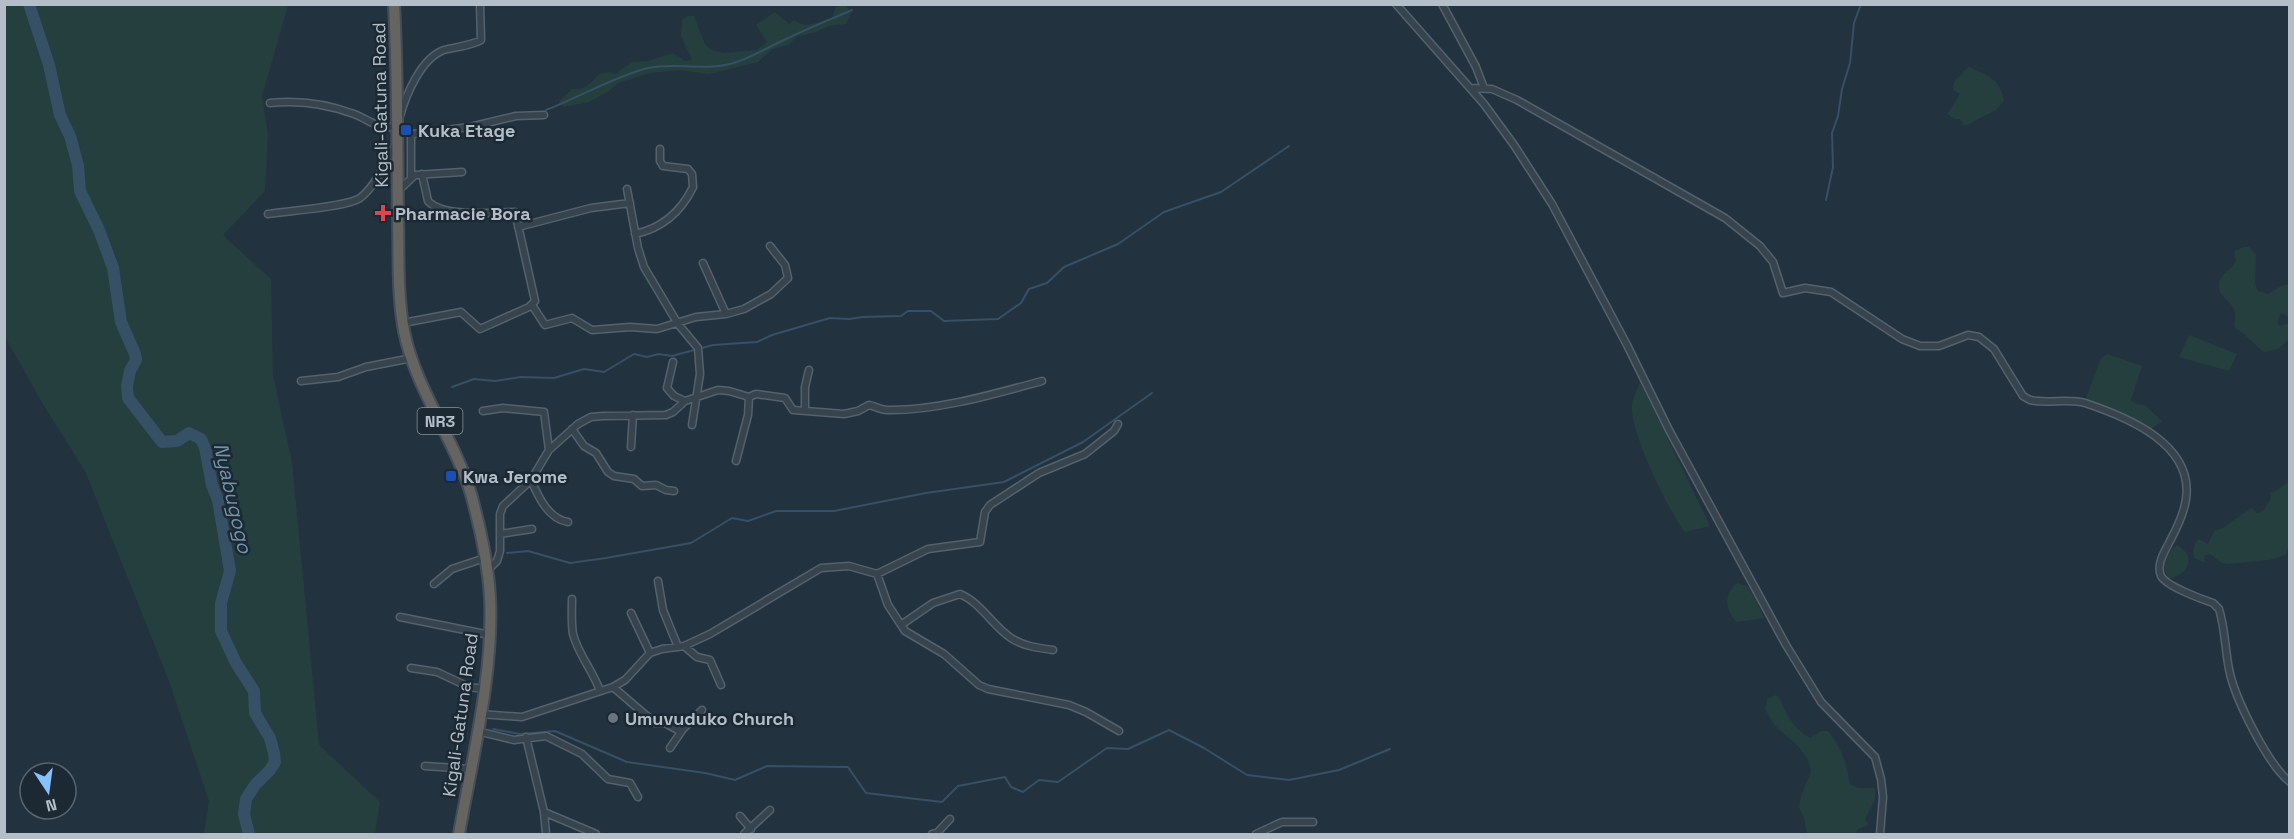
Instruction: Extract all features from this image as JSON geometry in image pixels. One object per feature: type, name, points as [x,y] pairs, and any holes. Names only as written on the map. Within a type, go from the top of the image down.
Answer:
[{"type":"highway","name":"Kigali-Gatuna Road","points":[[394,4],[397,55],[399,292],[403,323],[412,358],[464,475],[488,570],[490,635],[484,689],[459,834]]},
{"type":"street","points":[[270,103],[301,101],[356,115],[376,126],[397,127],[406,93],[429,60],[443,51],[481,40],[480,4]]},
{"type":"street","points":[[1396,4],[1471,88],[1514,145],[1551,204],[1786,645],[1821,702],[1875,757],[1881,779],[1880,834]]},
{"type":"street","points":[[1442,4],[1476,67],[1484,88]]},
{"type":"street","points":[[1471,88],[1492,89],[1517,100],[1725,218],[1760,246],[1773,262],[1784,293],[1805,288],[1831,292],[1902,339],[1920,346],[1940,346],[1968,334],[1979,337],[1994,349],[2023,396],[2030,400],[2082,402],[2138,425],[2170,449],[2184,472],[2187,496],[2180,523],[2161,560],[2160,574],[2167,582],[2213,603],[2219,609],[2229,670],[2237,696],[2272,762],[2280,775],[2289,782]]},
{"type":"street","points":[[411,179],[413,134],[482,125],[516,116],[544,115]]},
{"type":"street","points":[[268,214],[347,203],[360,198],[398,141]]},
{"type":"street","points":[[635,234],[648,232],[670,219],[693,187],[692,174],[688,169],[663,166],[660,161],[660,149]]},
{"type":"street","points":[[398,192],[415,175],[462,172]]},
{"type":"street","points":[[403,323],[461,312],[480,329],[536,301],[515,212],[464,213],[431,205],[422,174]]},
{"type":"street","points":[[627,189],[644,267],[678,324],[698,348],[701,363],[692,425]]},
{"type":"street","points":[[518,227],[598,207],[630,203]]},
{"type":"street","points":[[531,305],[545,325],[572,318],[592,330],[600,331],[630,327],[657,329],[696,317],[726,314],[744,309],[763,298],[788,278],[785,265],[770,246]]},
{"type":"street","points":[[703,263],[726,314]]},
{"type":"street","points":[[302,381],[338,377],[366,367],[412,358]]},
{"type":"street","points":[[673,362],[667,388],[674,396],[685,401]]},
{"type":"street","points":[[805,410],[805,387],[809,370]]},
{"type":"street","points":[[488,570],[497,561],[500,551],[500,514],[503,506],[531,480],[549,450],[572,429],[591,417],[666,415],[685,401],[718,390],[749,397],[756,394],[784,398],[793,410],[844,414],[858,411],[869,405],[884,410],[928,407],[988,396],[1042,381]]},
{"type":"street","points":[[736,461],[748,415],[749,397]]},
{"type":"street","points":[[483,411],[503,408],[544,412],[549,450]]},
{"type":"street","points":[[631,447],[633,415]]},
{"type":"street","points":[[480,714],[522,717],[612,687],[632,674],[650,653],[681,646],[710,634],[821,568],[849,566],[877,574],[927,549],[980,542],[985,512],[990,505],[1039,473],[1085,454],[1099,445],[1118,424]]},
{"type":"street","points":[[572,429],[584,447],[596,453],[608,472],[614,476],[634,479],[642,486],[656,485],[674,491]]},
{"type":"street","points":[[531,480],[540,501],[556,517],[568,522]]},
{"type":"street","points":[[500,534],[532,529]]},
{"type":"street","points":[[434,584],[452,569],[485,558]]},
{"type":"street","points":[[877,574],[888,605],[910,635],[944,654],[984,688],[1069,705],[1119,731]]},
{"type":"street","points":[[658,581],[662,607],[681,646],[697,657],[710,660],[721,686]]},
{"type":"street","points":[[901,625],[933,603],[960,594],[972,602],[1012,639],[1032,647],[1053,650]]},
{"type":"street","points":[[572,599],[573,634],[600,691]]},
{"type":"street","points":[[631,613],[650,653]]},
{"type":"street","points":[[400,617],[490,635]]},
{"type":"street","points":[[411,668],[437,672],[459,683],[484,689]]},
{"type":"street","points":[[612,687],[656,723],[665,723],[681,732]]},
{"type":"street","points":[[670,747],[702,710]]},
{"type":"street","points":[[477,730],[514,740],[546,736],[582,754],[605,778],[630,783],[638,797]]},
{"type":"street","points":[[526,737],[544,812],[546,834]]},
{"type":"street","points":[[425,766],[470,769]]},
{"type":"street","points":[[744,834],[770,810]]},
{"type":"street","points":[[544,812],[597,834]]},
{"type":"street","points":[[740,816],[751,829]]},
{"type":"street","points":[[932,834],[937,833],[950,819]]},
{"type":"street","points":[[1256,834],[1282,822],[1313,822]]},
{"type":"green space","points":[[4,5],[288,5],[262,96],[268,134],[265,191],[223,235],[271,279],[273,375],[292,462],[319,745],[380,802],[375,834],[204,834],[209,801],[169,681],[85,471],[41,401],[5,337]]},
{"type":"green space","points":[[846,6],[851,13],[846,24],[829,26],[798,36],[788,45],[773,49],[758,62],[709,74],[679,70],[650,73],[618,83],[589,102],[564,107],[559,104],[560,100],[572,89],[584,87],[599,74],[609,72],[615,74],[632,62],[648,61],[673,53],[685,61],[692,60],[681,36],[682,20],[687,16],[694,16],[705,44],[710,49],[723,53],[757,50],[767,42],[756,25],[775,12],[789,24],[794,20],[809,25],[832,18],[836,7]]},
{"type":"green space","points":[[1968,67],[1992,79],[1999,87],[2004,100],[1996,110],[1965,126],[1960,119],[1947,114],[1960,94],[1953,90],[1954,82]]},
{"type":"green space","points":[[2249,247],[2256,255],[2255,284],[2258,291],[2268,294],[2289,284],[2289,317],[2281,313],[2277,322],[2280,326],[2289,323],[2289,339],[2278,349],[2264,352],[2234,326],[2233,308],[2220,291],[2220,280],[2236,261],[2235,251]]},
{"type":"green space","points":[[2189,335],[2237,354],[2229,371],[2179,357]]},
{"type":"green space","points":[[2107,354],[2142,366],[2131,400],[2136,404],[2145,405],[2162,421],[2149,431],[2085,401],[2101,358]]},
{"type":"green space","points":[[1640,382],[1710,526],[1685,532],[1660,489],[1643,451],[1633,416],[1632,404]]},
{"type":"green space","points":[[2289,481],[2289,545],[2286,555],[2269,560],[2228,564],[2222,563],[2210,554],[2204,556],[2205,563],[2194,558],[2194,547],[2199,539],[2208,544],[2214,531],[2223,528],[2251,508],[2257,513],[2263,511],[2271,498],[2270,493]]},
{"type":"green space","points":[[2177,545],[2187,553],[2188,563],[2182,573],[2169,579],[2165,570],[2167,556]]},
{"type":"green space","points":[[1737,583],[1747,586],[1764,618],[1737,622],[1733,617],[1727,602],[1729,592]]},
{"type":"green space","points":[[1776,695],[1798,729],[1810,738],[1821,731],[1828,731],[1843,756],[1850,784],[1859,788],[1875,788],[1875,799],[1865,820],[1869,825],[1858,829],[1855,834],[1807,834],[1804,818],[1799,808],[1801,796],[1811,772],[1808,760],[1799,747],[1774,725],[1765,709],[1767,699]]},
{"type":"waterway","name":"Nyabugogo","points":[[29,4],[49,65],[60,115],[70,136],[78,165],[80,191],[99,230],[113,268],[121,322],[135,354],[136,360],[130,371],[127,386],[128,398],[162,442],[177,441],[189,433],[201,439],[205,448],[212,485],[218,500],[230,571],[221,603],[221,631],[236,663],[254,691],[255,713],[270,738],[274,753],[275,762],[246,799],[244,814],[249,834]]},
{"type":"waterway","points":[[1826,200],[1833,167],[1832,133],[1850,63],[1854,23],[1861,4]]},
{"type":"waterway","points":[[546,110],[648,68],[658,66],[710,67],[737,62],[852,10]]},
{"type":"waterway","points":[[452,387],[474,379],[495,381],[521,377],[554,378],[584,369],[604,372],[634,354],[647,357],[659,354],[672,356],[713,345],[757,342],[772,335],[830,318],[901,316],[908,311],[931,311],[944,321],[998,319],[1021,303],[1029,289],[1047,283],[1064,267],[1118,244],[1164,212],[1221,192],[1289,146]]},
{"type":"waterway","points":[[507,553],[528,551],[570,563],[606,558],[691,543],[732,518],[748,521],[776,511],[834,511],[926,493],[1004,482],[1083,442],[1152,393]]},
{"type":"waterway","points":[[493,729],[520,734],[555,731],[627,762],[705,773],[735,780],[767,766],[848,767],[866,793],[942,802],[958,786],[1005,777],[1011,787],[1023,792],[1039,780],[1058,782],[1107,748],[1128,749],[1169,730],[1204,748],[1247,775],[1289,780],[1339,770],[1390,749]]},
{"type":"place","name":"Kuka Etage","points":[[406,130]]},
{"type":"place","name":"Pharmacie Bora","points":[[383,213]]},
{"type":"place","name":"Kwa Jerome","points":[[451,476]]},
{"type":"place","name":"Umuvuduko Church","points":[[613,718]]}]
